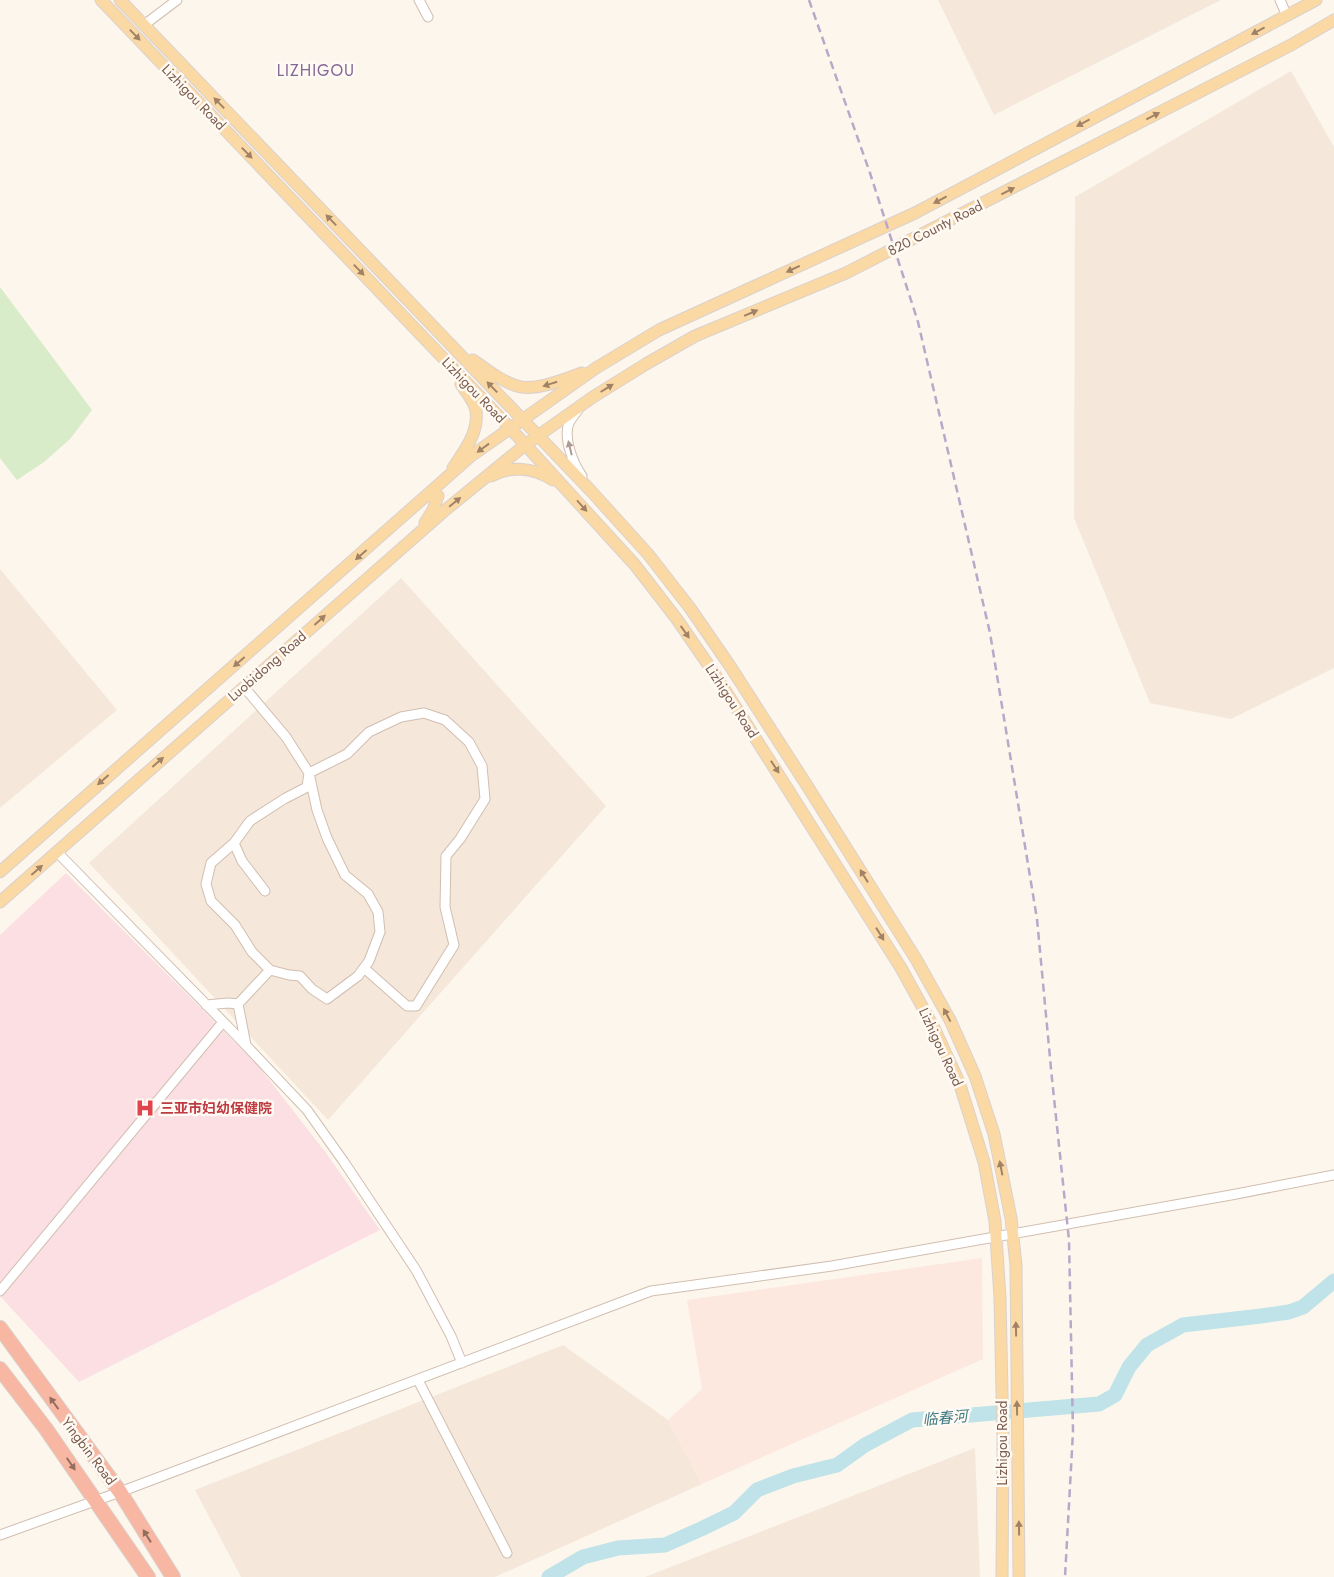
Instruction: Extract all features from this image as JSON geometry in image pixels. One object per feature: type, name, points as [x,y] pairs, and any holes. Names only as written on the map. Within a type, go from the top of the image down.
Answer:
[{"type":"highway","name":"Yingbin Road","points":[[0,1328],[120,1492],[173,1577]]},
{"type":"highway","name":"Yingbin Road","points":[[0,1369],[46,1429],[148,1577]]},
{"type":"main road","name":"Lizhigou Road","points":[[101,0],[510,428],[635,565],[676,618],[716,676],[901,968],[934,1028],[959,1082],[984,1162],[997,1238],[1003,1440],[1002,1577]]},
{"type":"main road","name":"Lizhigou Road","points":[[120,0],[523,419],[648,554],[690,608],[730,666],[916,959],[950,1020],[975,1076],[994,1134],[1013,1234],[1016,1264],[1019,1577]]},
{"type":"main road","name":"820 County Road","points":[[523,419],[596,368],[659,330],[915,213],[1316,0]]},
{"type":"main road","name":"820 County Road","points":[[538,435],[582,404],[695,336],[846,273],[1274,54],[1334,20]]},
{"type":"main road","points":[[457,351],[471,358],[498,378],[519,387],[541,386],[596,368]]},
{"type":"main road","points":[[446,362],[476,410],[476,428],[446,479]]},
{"type":"main road","name":"Luobidong Road","points":[[0,872],[428,496],[471,456],[523,419]]},
{"type":"main road","name":"Luobidong Road","points":[[0,902],[415,536],[538,435]]},
{"type":"main road","points":[[472,488],[494,474],[515,468],[542,474],[565,488]]},
{"type":"main road","points":[[415,536],[427,521],[438,500],[438,496],[434,493],[428,496]]},
{"type":"street","points":[[144,25],[176,0]]},
{"type":"street","points":[[419,0],[428,17]]},
{"type":"street","points":[[1280,0],[1287,16]]},
{"type":"street","points":[[582,404],[569,424],[568,443],[576,466],[591,491]]},
{"type":"street","points":[[244,687],[286,737],[310,773],[317,810],[327,838],[345,875],[368,894],[378,912],[380,932],[369,961],[358,976],[327,999],[312,989],[300,976],[289,976],[270,970],[252,952],[235,926],[211,902],[206,884],[211,863],[234,843],[250,821],[307,787],[310,773]]},
{"type":"street","points":[[310,773],[347,754],[370,732],[401,716],[424,712],[445,720],[469,742],[482,766],[485,800],[460,839],[446,856],[445,907],[454,945],[416,1006],[407,1006],[364,968]]},
{"type":"street","points":[[234,843],[242,861],[265,891]]},
{"type":"street","points":[[57,852],[307,1110],[416,1270],[451,1336],[462,1363]]},
{"type":"street","points":[[238,1004],[270,970]]},
{"type":"street","points":[[206,1005],[238,1004]]},
{"type":"street","points":[[238,1004],[246,1045]]},
{"type":"street","points":[[0,1291],[223,1022]]},
{"type":"street","points":[[0,1536],[651,1291],[832,1266],[997,1238],[1334,1174]]},
{"type":"street","points":[[418,1380],[507,1553]]},
{"type":"shaded area","points":[[938,0],[1221,0],[994,115]]},
{"type":"shaded area","points":[[1291,71],[1334,147],[1334,668],[1231,719],[1150,703],[1074,518],[1075,197]]},
{"type":"shaded area","points":[[0,569],[117,710],[0,808]]},
{"type":"shaded area","points":[[401,578],[606,806],[328,1120],[89,863]]},
{"type":"shaded area","name":"三亚市妇幼保健院","points":[[66,873],[256,1063],[326,1153],[380,1230],[79,1382],[0,1296],[0,935]]},
{"type":"shaded area","points":[[982,1258],[983,1359],[702,1484],[668,1420],[702,1389],[687,1300]]},
{"type":"shaded area","points":[[563,1345],[668,1420],[702,1484],[495,1577],[241,1577],[195,1490]]},
{"type":"shaded area","points":[[975,1448],[980,1577],[645,1577]]},
{"type":"green space","points":[[0,287],[92,410],[70,439],[44,462],[17,480],[0,458]]},
{"type":"waterway","name":"临春河","points":[[549,1577],[583,1557],[618,1548],[665,1545],[734,1513],[757,1490],[793,1476],[837,1465],[865,1445],[912,1420],[1099,1404],[1115,1395],[1129,1367],[1147,1345],[1183,1325],[1289,1312],[1303,1307],[1334,1281]]},
{"type":"railway","points":[[809,0],[870,173],[918,322],[990,633],[1037,919],[1069,1240],[1073,1432],[1065,1577]]},
{"type":"place","name":"三亚市妇幼保健院","points":[[145,1108]]},
{"type":"district","name":"LIZHIGOU","points":[[316,70]]}]
